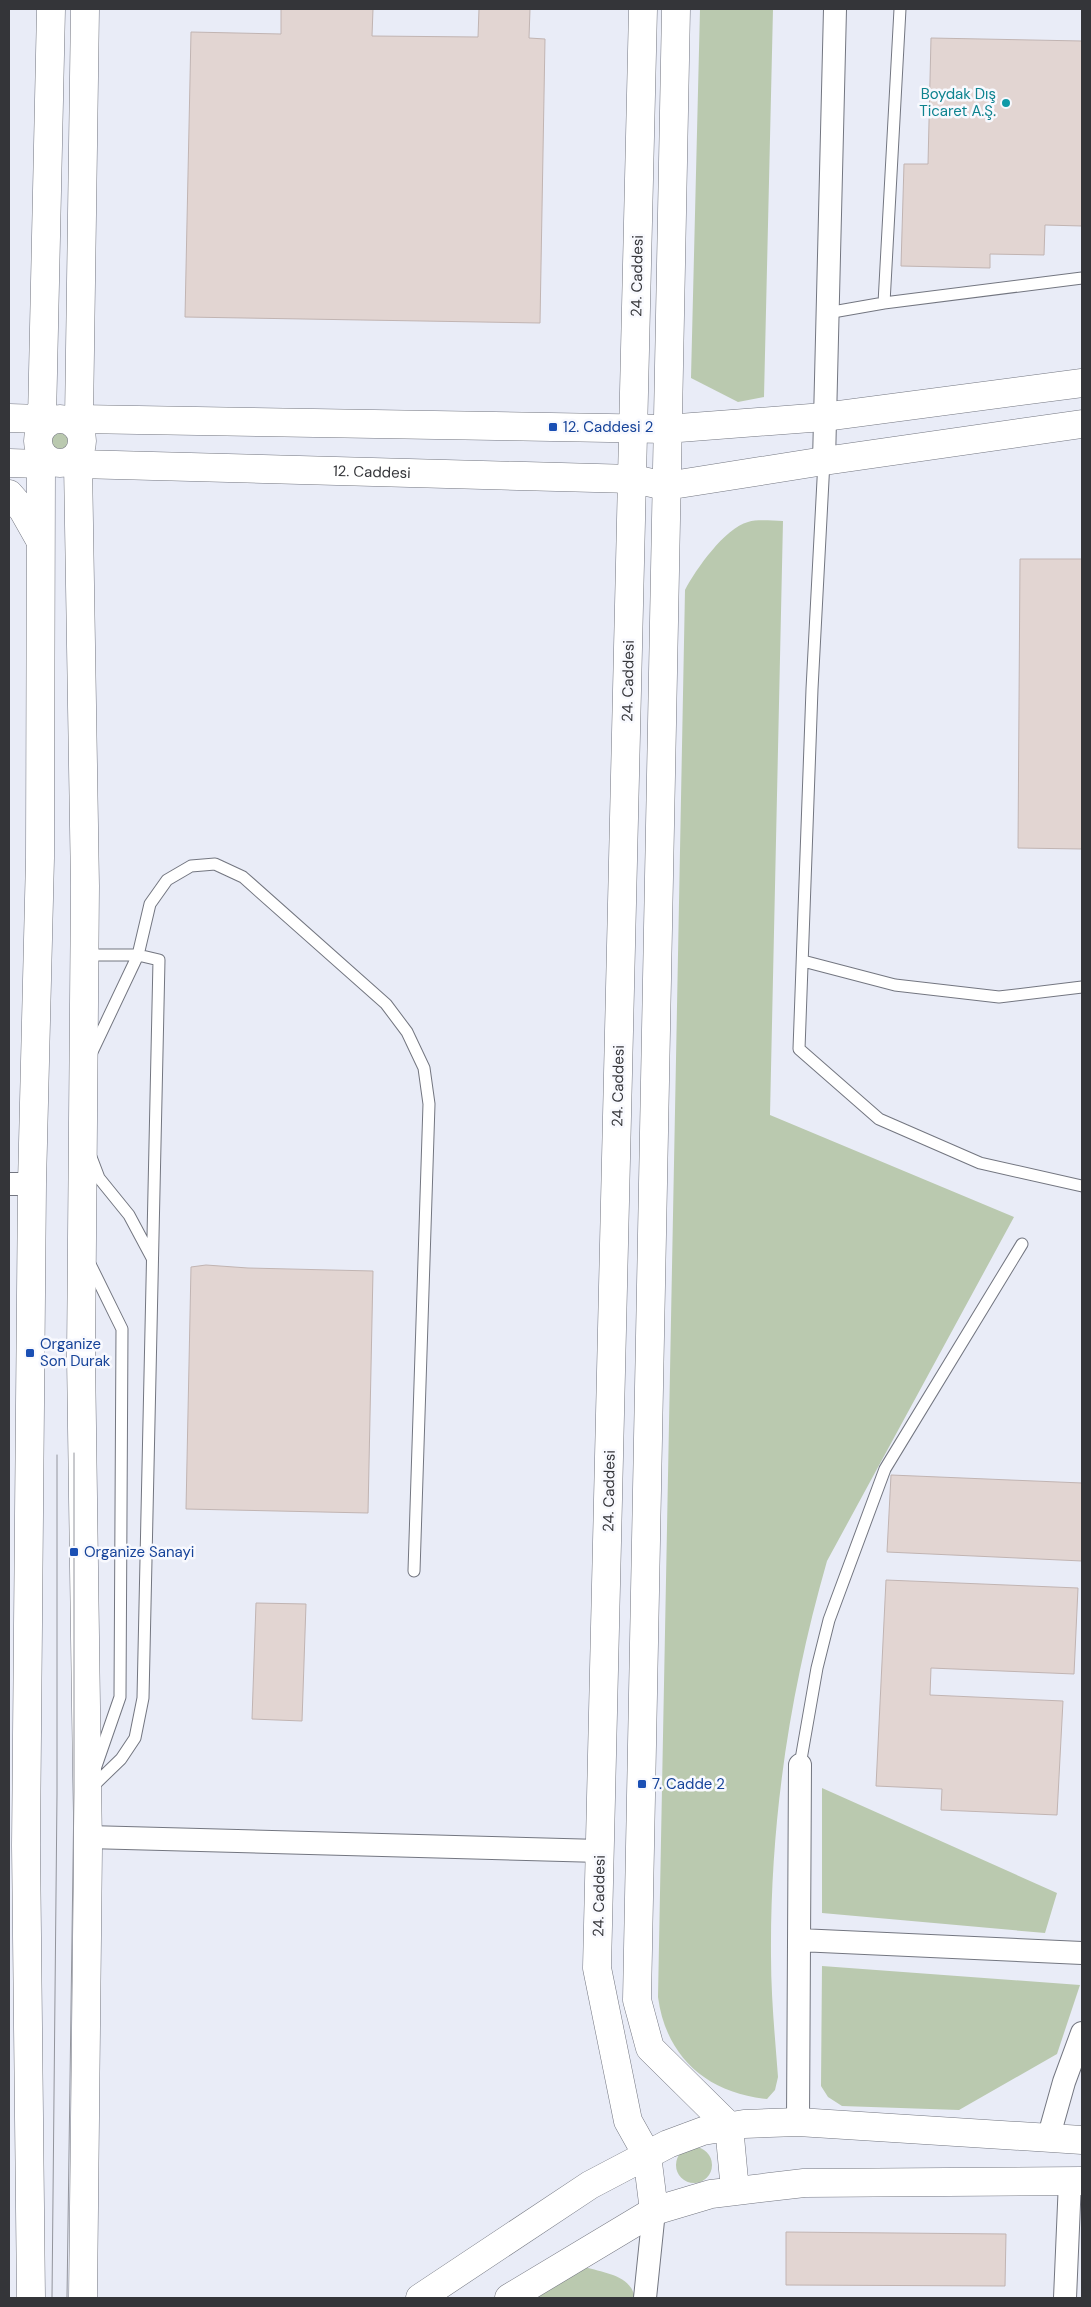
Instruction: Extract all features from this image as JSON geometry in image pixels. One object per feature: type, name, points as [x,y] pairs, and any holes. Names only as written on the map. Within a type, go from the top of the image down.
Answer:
[{"type":"street","points":[[32,2298],[17,1845],[20,1184],[40,858],[43,461],[38,444],[44,421],[51,9]]},
{"type":"street","points":[[84,2298],[88,1837],[81,1357],[85,955],[76,461],[82,438],[77,422],[86,9]]},
{"type":"street","name":"24. Caddesi","points":[[643,9],[597,1968],[628,2121],[658,2149]]},
{"type":"street","points":[[676,9],[666,429],[637,2000],[650,2048],[729,2126]]},
{"type":"street","points":[[824,461],[826,313],[835,9]]},
{"type":"street","points":[[9,418],[44,421],[60,419],[77,422],[666,429],[824,417],[1082,383]]},
{"type":"street","points":[[666,486],[1082,424]]},
{"type":"street","points":[[9,463],[43,461],[59,464],[76,461]]},
{"type":"street","name":"12. Caddesi","points":[[76,461],[633,479],[666,486]]},
{"type":"street","points":[[9,494],[23,510],[41,541]]},
{"type":"street","points":[[798,2122],[800,1765]]},
{"type":"street","points":[[88,1837],[600,1851]]},
{"type":"street","points":[[799,1940],[1082,1954]]},
{"type":"street","points":[[1048,2139],[1064,2082],[1082,2033]]},
{"type":"street","points":[[420,2298],[574,2195],[658,2149],[703,2131],[729,2126],[798,2122],[1082,2140]]},
{"type":"street","points":[[723,2192],[729,2126]]},
{"type":"street","points":[[645,2298],[658,2149]]},
{"type":"street","points":[[509,2298],[654,2211],[723,2192],[804,2183],[1076,2181],[1065,2298]]},
{"type":"lane","points":[[884,303],[900,9]]},
{"type":"lane","points":[[826,313],[884,303],[1082,278]]},
{"type":"lane","points":[[824,461],[812,689],[799,1049],[879,1119],[980,1163],[1082,1186]]},
{"type":"lane","points":[[84,1069],[138,955],[150,904],[166,880],[191,866],[215,864],[243,877],[386,1004],[407,1032],[424,1068],[428,1104],[414,1571]]},
{"type":"lane","points":[[85,955],[138,955],[159,960],[143,1698],[135,1738],[121,1759],[87,1792]]},
{"type":"lane","points":[[803,961],[895,984],[999,997],[1082,987]]},
{"type":"lane","points":[[83,1137],[99,1178],[129,1215],[153,1259]]},
{"type":"lane","points":[[800,1765],[811,1697],[829,1620],[885,1469],[1022,1244]]},
{"type":"lane","points":[[82,1247],[122,1329],[120,1697],[87,1792]]},
{"type":"green space","points":[[700,9],[773,9],[764,397],[738,402],[691,378]]},
{"type":"green space","points":[[60,427],[70,431],[74,441],[70,451],[60,455],[50,451],[46,441],[50,431]]},
{"type":"green space","points":[[752,521],[783,521],[770,1115],[1014,1217],[827,1561],[802,1658],[785,1756],[779,1806],[774,1855],[771,1956],[772,2002],[778,2077],[775,2090],[767,2099],[726,2089],[708,2080],[693,2068],[680,2054],[670,2037],[658,1997],[685,590],[696,571],[712,550],[730,532]]},
{"type":"green space","points":[[822,1788],[1057,1893],[1045,1933],[822,1913]]},
{"type":"green space","points":[[822,1966],[1080,1985],[1057,2054],[959,2110],[842,2106],[828,2097],[821,2086]]},
{"type":"green space","points":[[694,2147],[706,2153],[712,2165],[706,2177],[694,2183],[682,2177],[676,2165],[682,2153]]},
{"type":"green space","points":[[585,2267],[616,2276],[628,2284],[635,2298],[535,2298]]},
{"type":"building","points":[[281,9],[373,9],[372,36],[478,37],[479,9],[530,9],[529,38],[545,39],[540,323],[185,317],[191,32],[281,34]]},
{"type":"building","name":"Boydak Dış Ticaret A.Ş.","points":[[931,38],[1082,41],[1082,226],[1045,225],[1044,255],[990,254],[990,268],[901,266],[904,164],[928,164]]},
{"type":"building","points":[[1020,559],[1082,559],[1082,849],[1018,848]]},
{"type":"building","points":[[206,1265],[373,1271],[368,1513],[186,1509],[191,1267]]},
{"type":"building","points":[[891,1475],[1082,1483],[1082,1561],[887,1552]]},
{"type":"building","points":[[886,1580],[1078,1588],[1074,1674],[931,1668],[930,1695],[1063,1701],[1057,1815],[941,1810],[942,1789],[876,1786]]},
{"type":"building","points":[[256,1603],[306,1604],[302,1721],[252,1719]]},
{"type":"building","points":[[786,2232],[1006,2234],[1005,2286],[786,2285]]},
{"type":"tram line","points":[[67,2298],[74,1792],[74,1453]]},
{"type":"tram line","points":[[52,2298],[57,1794],[57,1455]]},
{"type":"place","name":"Boydak Dış Ticaret A.Ş.","points":[[1006,103]]},
{"type":"place","name":"12. Caddesi 2","points":[[553,427]]},
{"type":"place","name":"Organize Son Durak","points":[[30,1353]]},
{"type":"place","name":"Organize Sanayi","points":[[74,1552]]},
{"type":"place","name":"7. Cadde 2","points":[[642,1784]]}]
